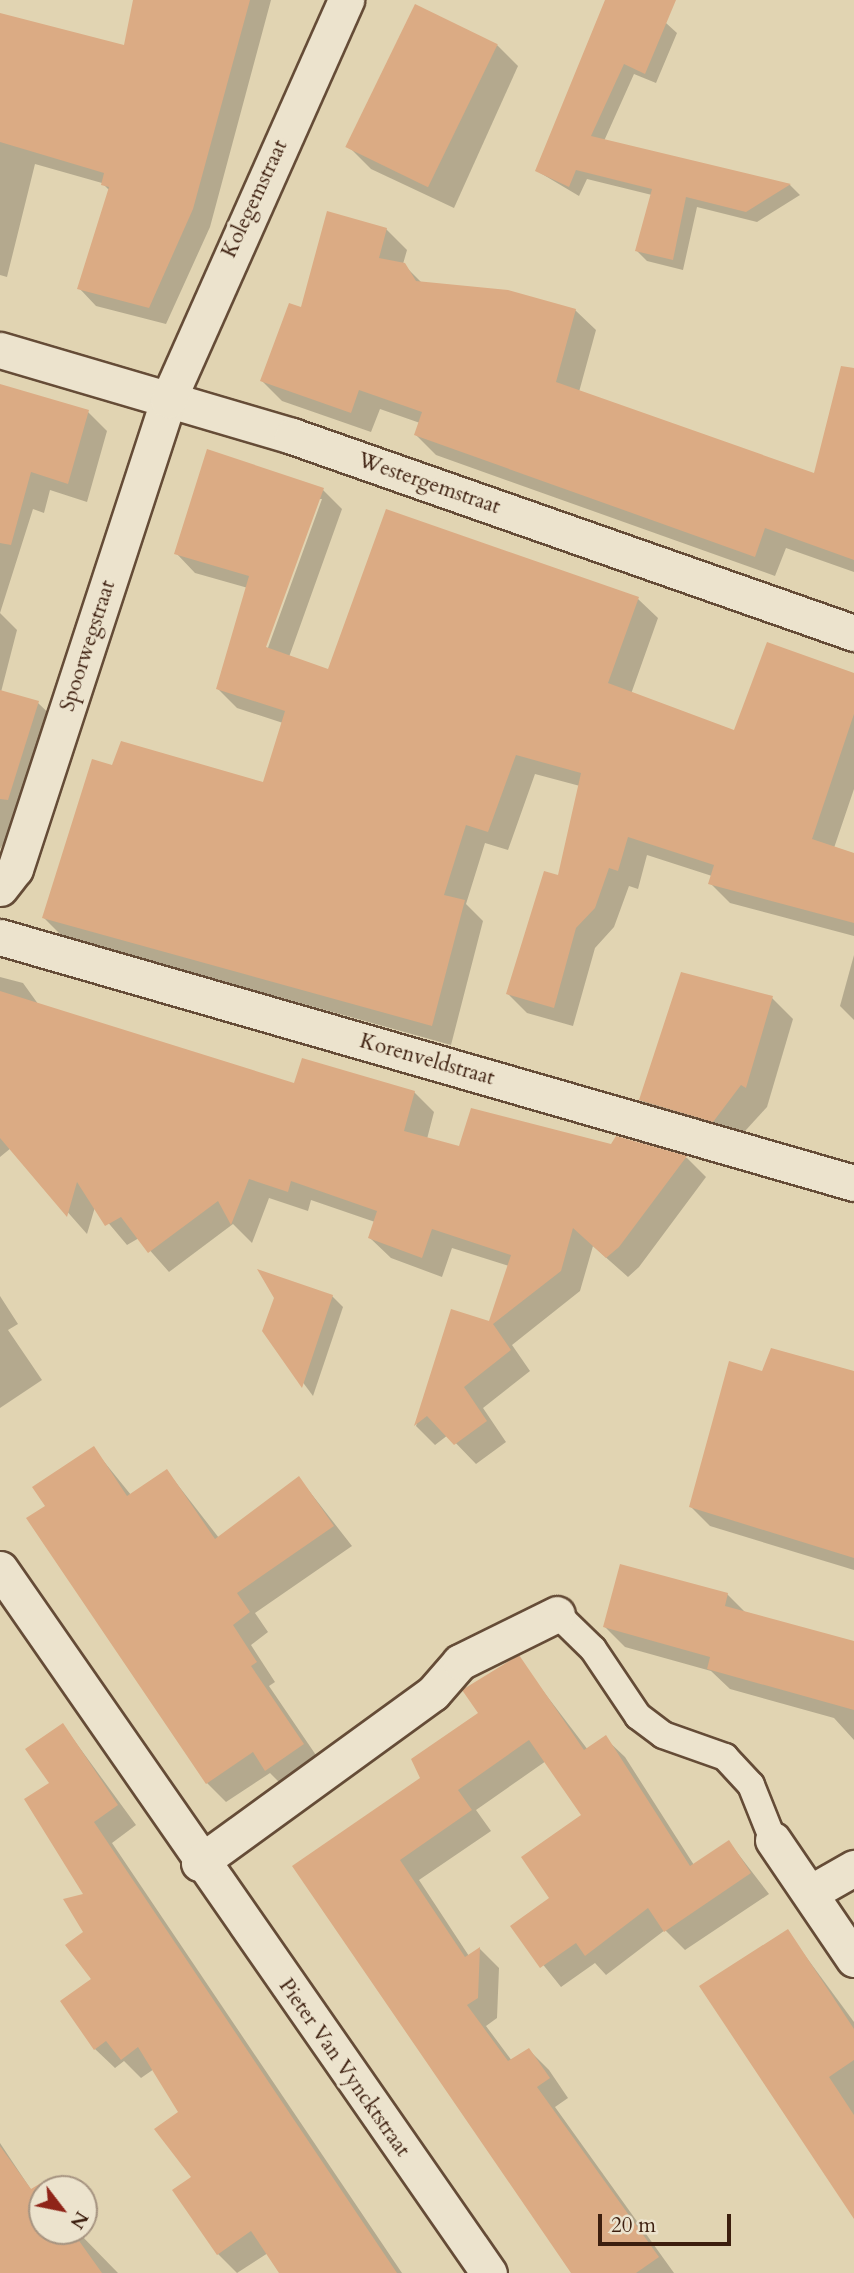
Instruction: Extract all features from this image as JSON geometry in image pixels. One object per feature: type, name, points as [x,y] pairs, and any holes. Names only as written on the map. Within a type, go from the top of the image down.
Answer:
[{"type":"street","name":"Kolegemstraat","points":[[168,400],[346,0]]},
{"type":"street","name":"Westergemstraat","points":[[0,350],[292,436],[854,632]]},
{"type":"street","name":"Spoorwegstraat","points":[[0,888],[15,869],[168,400]]},
{"type":"street","name":"Korenveldstraat","points":[[0,937],[854,1183]]},
{"type":"street","name":"Pieter Van Vyncktstraat","points":[[0,1569],[199,1863],[489,2273]]},
{"type":"street","points":[[199,1863],[433,1693],[460,1662],[557,1614],[593,1649],[638,1716],[663,1735],[725,1757],[751,1785],[773,1840],[854,1959]]},
{"type":"street","points":[[810,1893],[854,1868]]},
{"type":"building","points":[[133,0],[250,0],[193,209],[149,308],[77,289],[109,187],[101,185],[104,173],[0,142],[0,13],[124,45]]},
{"type":"building","points":[[605,0],[676,0],[645,74],[624,64],[591,136],[791,184],[746,212],[686,197],[673,260],[635,251],[652,189],[576,170],[569,187],[535,171]]},
{"type":"building","points":[[415,4],[498,44],[428,187],[345,147]]},
{"type":"building","points":[[327,211],[387,228],[379,258],[405,263],[416,281],[508,290],[576,309],[556,382],[814,473],[841,366],[854,368],[854,560],[765,528],[755,557],[414,435],[422,412],[359,390],[351,413],[260,381],[289,303],[301,307]]},
{"type":"building","points":[[0,384],[89,410],[68,484],[31,472],[11,545],[0,543]]},
{"type":"building","points":[[207,449],[324,488],[266,647],[328,669],[386,509],[639,597],[608,683],[734,730],[767,642],[854,673],[854,714],[812,839],[854,853],[854,923],[708,884],[714,865],[628,837],[618,871],[609,868],[595,908],[576,928],[554,1008],[506,994],[544,871],[558,875],[581,773],[516,755],[488,832],[466,825],[444,895],[465,900],[432,1026],[42,918],[92,759],[112,765],[121,741],[263,782],[285,711],[216,689],[249,576],[174,554]]},
{"type":"building","points":[[0,690],[39,701],[8,800],[0,799]]},
{"type":"building","points":[[681,972],[773,996],[746,1088],[741,1085],[713,1122],[639,1100]]},
{"type":"building","points":[[0,991],[294,1083],[302,1058],[415,1091],[404,1131],[459,1146],[471,1108],[611,1144],[616,1136],[687,1156],[619,1247],[606,1258],[573,1228],[561,1271],[493,1324],[511,1350],[464,1387],[487,1421],[454,1445],[427,1416],[414,1426],[451,1309],[489,1321],[511,1255],[432,1229],[422,1258],[368,1238],[377,1211],[291,1181],[288,1192],[249,1179],[231,1225],[218,1201],[148,1253],[121,1217],[105,1226],[77,1182],[67,1217],[0,1138]]},
{"type":"building","points":[[257,1269],[333,1295],[302,1388],[262,1331],[274,1298]]},
{"type":"building","points":[[771,1348],[854,1371],[854,1558],[689,1507],[729,1361],[762,1371]]},
{"type":"building","points":[[94,1446],[127,1496],[167,1469],[215,1539],[299,1476],[334,1526],[237,1593],[250,1612],[233,1625],[257,1662],[251,1666],[304,1744],[265,1771],[253,1752],[206,1784],[26,1518],[45,1506],[32,1487]]},
{"type":"building","points":[[620,1564],[728,1593],[725,1606],[854,1641],[854,1710],[707,1669],[710,1657],[603,1627]]},
{"type":"building","points":[[519,1655],[584,1750],[606,1735],[690,1866],[729,1840],[751,1873],[664,1932],[648,1908],[585,1956],[576,1943],[540,1968],[510,1926],[549,1898],[521,1857],[581,1815],[529,1740],[458,1790],[472,1810],[400,1860],[465,1957],[480,1947],[478,1998],[467,2005],[508,2061],[529,2048],[550,2078],[537,2087],[659,2257],[636,2273],[571,2273],[292,1866],[420,1778],[411,1759],[478,1713],[462,1690]]},
{"type":"building","points":[[63,1723],[118,1805],[94,1822],[397,2273],[279,2273],[251,2231],[217,2255],[172,2190],[191,2177],[154,2129],[178,2112],[138,2047],[121,2060],[106,2041],[94,2050],[60,2001],[91,1979],[65,1945],[83,1932],[63,1899],[83,1894],[24,1799],[49,1783],[25,1749]]},
{"type":"building","points":[[788,1929],[854,2029],[854,2060],[829,2077],[854,2115],[854,2219],[699,1986]]},
{"type":"building","points":[[0,2146],[28,2185],[28,2245],[82,2245],[102,2273],[0,2273]]}]
